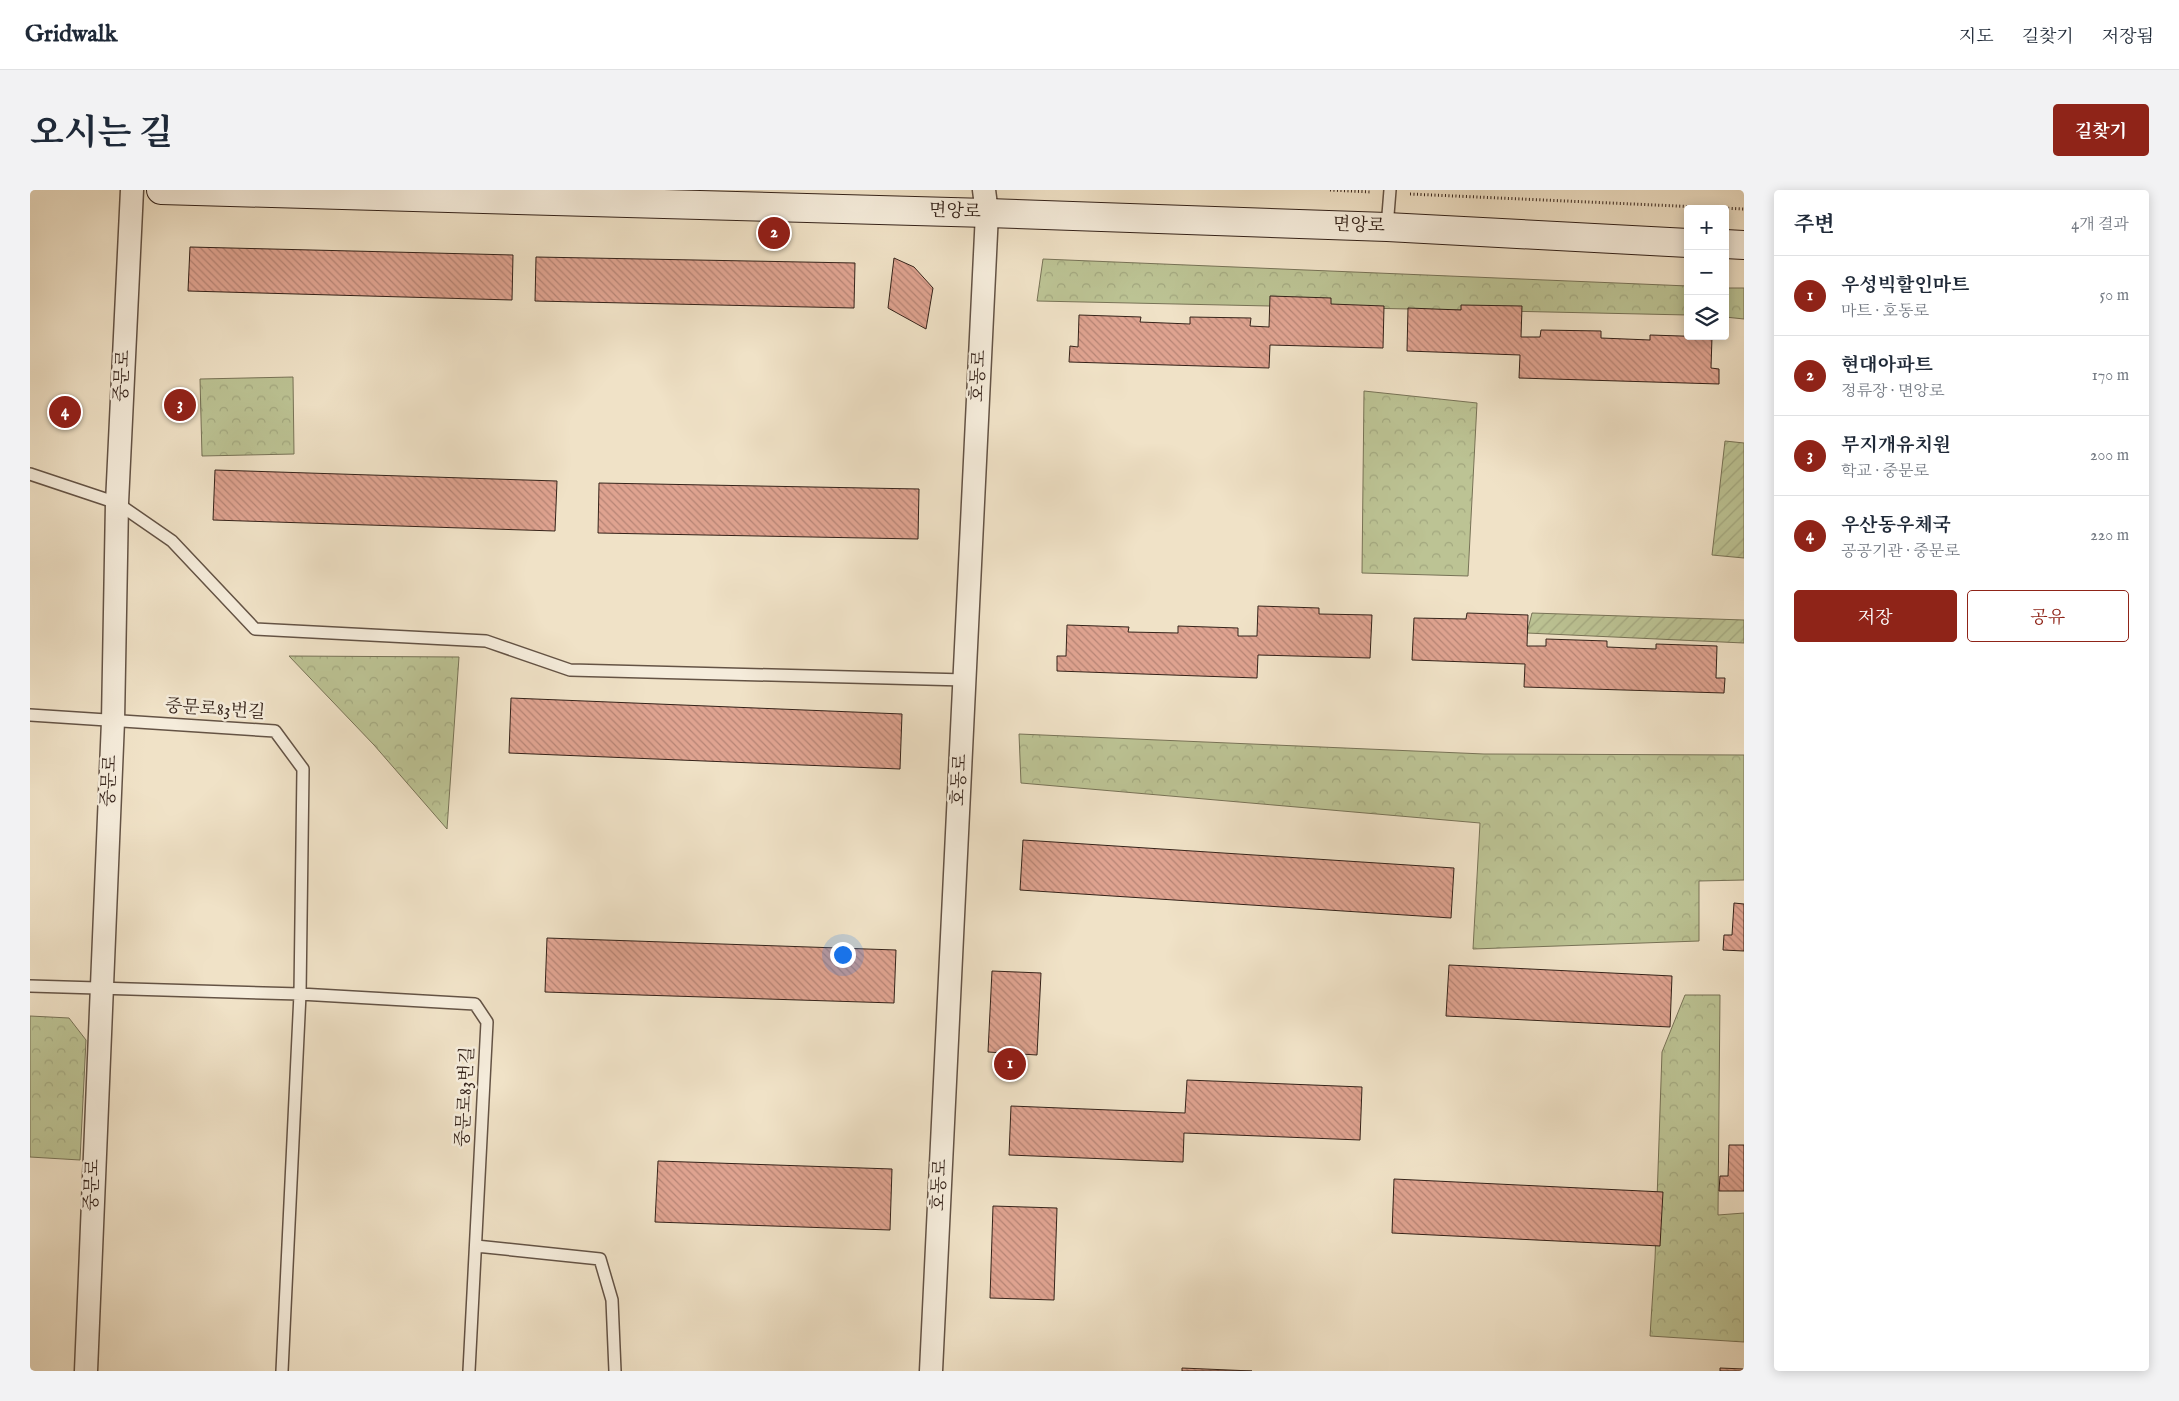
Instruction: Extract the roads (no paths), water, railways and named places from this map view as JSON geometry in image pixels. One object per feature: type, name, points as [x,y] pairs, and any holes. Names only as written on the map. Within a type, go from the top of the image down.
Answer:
[{"type":"main road","name":"면앙로","points":[[161,190],[986,202],[1387,227],[1684,243]]},
{"type":"main road","points":[[1729,244],[1744,246]]},
{"type":"street","name":"중문로","points":[[86,1371],[113,721],[117,503],[132,190]]},
{"type":"street","name":"호동로","points":[[931,1371],[986,202]]},
{"type":"lane","points":[[1387,227],[1390,191]]},
{"type":"lane","points":[[30,474],[117,503],[172,540],[255,629],[486,642],[570,670],[965,680]]},
{"type":"lane","name":"중문로83번길","points":[[30,715],[275,731],[304,769],[300,994],[282,1371]]},
{"type":"lane","name":"중문로83번길","points":[[30,986],[300,994],[475,1004],[487,1022],[469,1371]]},
{"type":"lane","points":[[476,1246],[600,1259],[612,1300],[615,1371]]},
{"type":"place","name":"현대아파트","points":[[774,233]]},
{"type":"place","name":"무지개유치원","points":[[180,405]]},
{"type":"place","name":"우산동우체국","points":[[65,412]]},
{"type":"place","name":"우성빅할인마트","points":[[1010,1064]]}]
